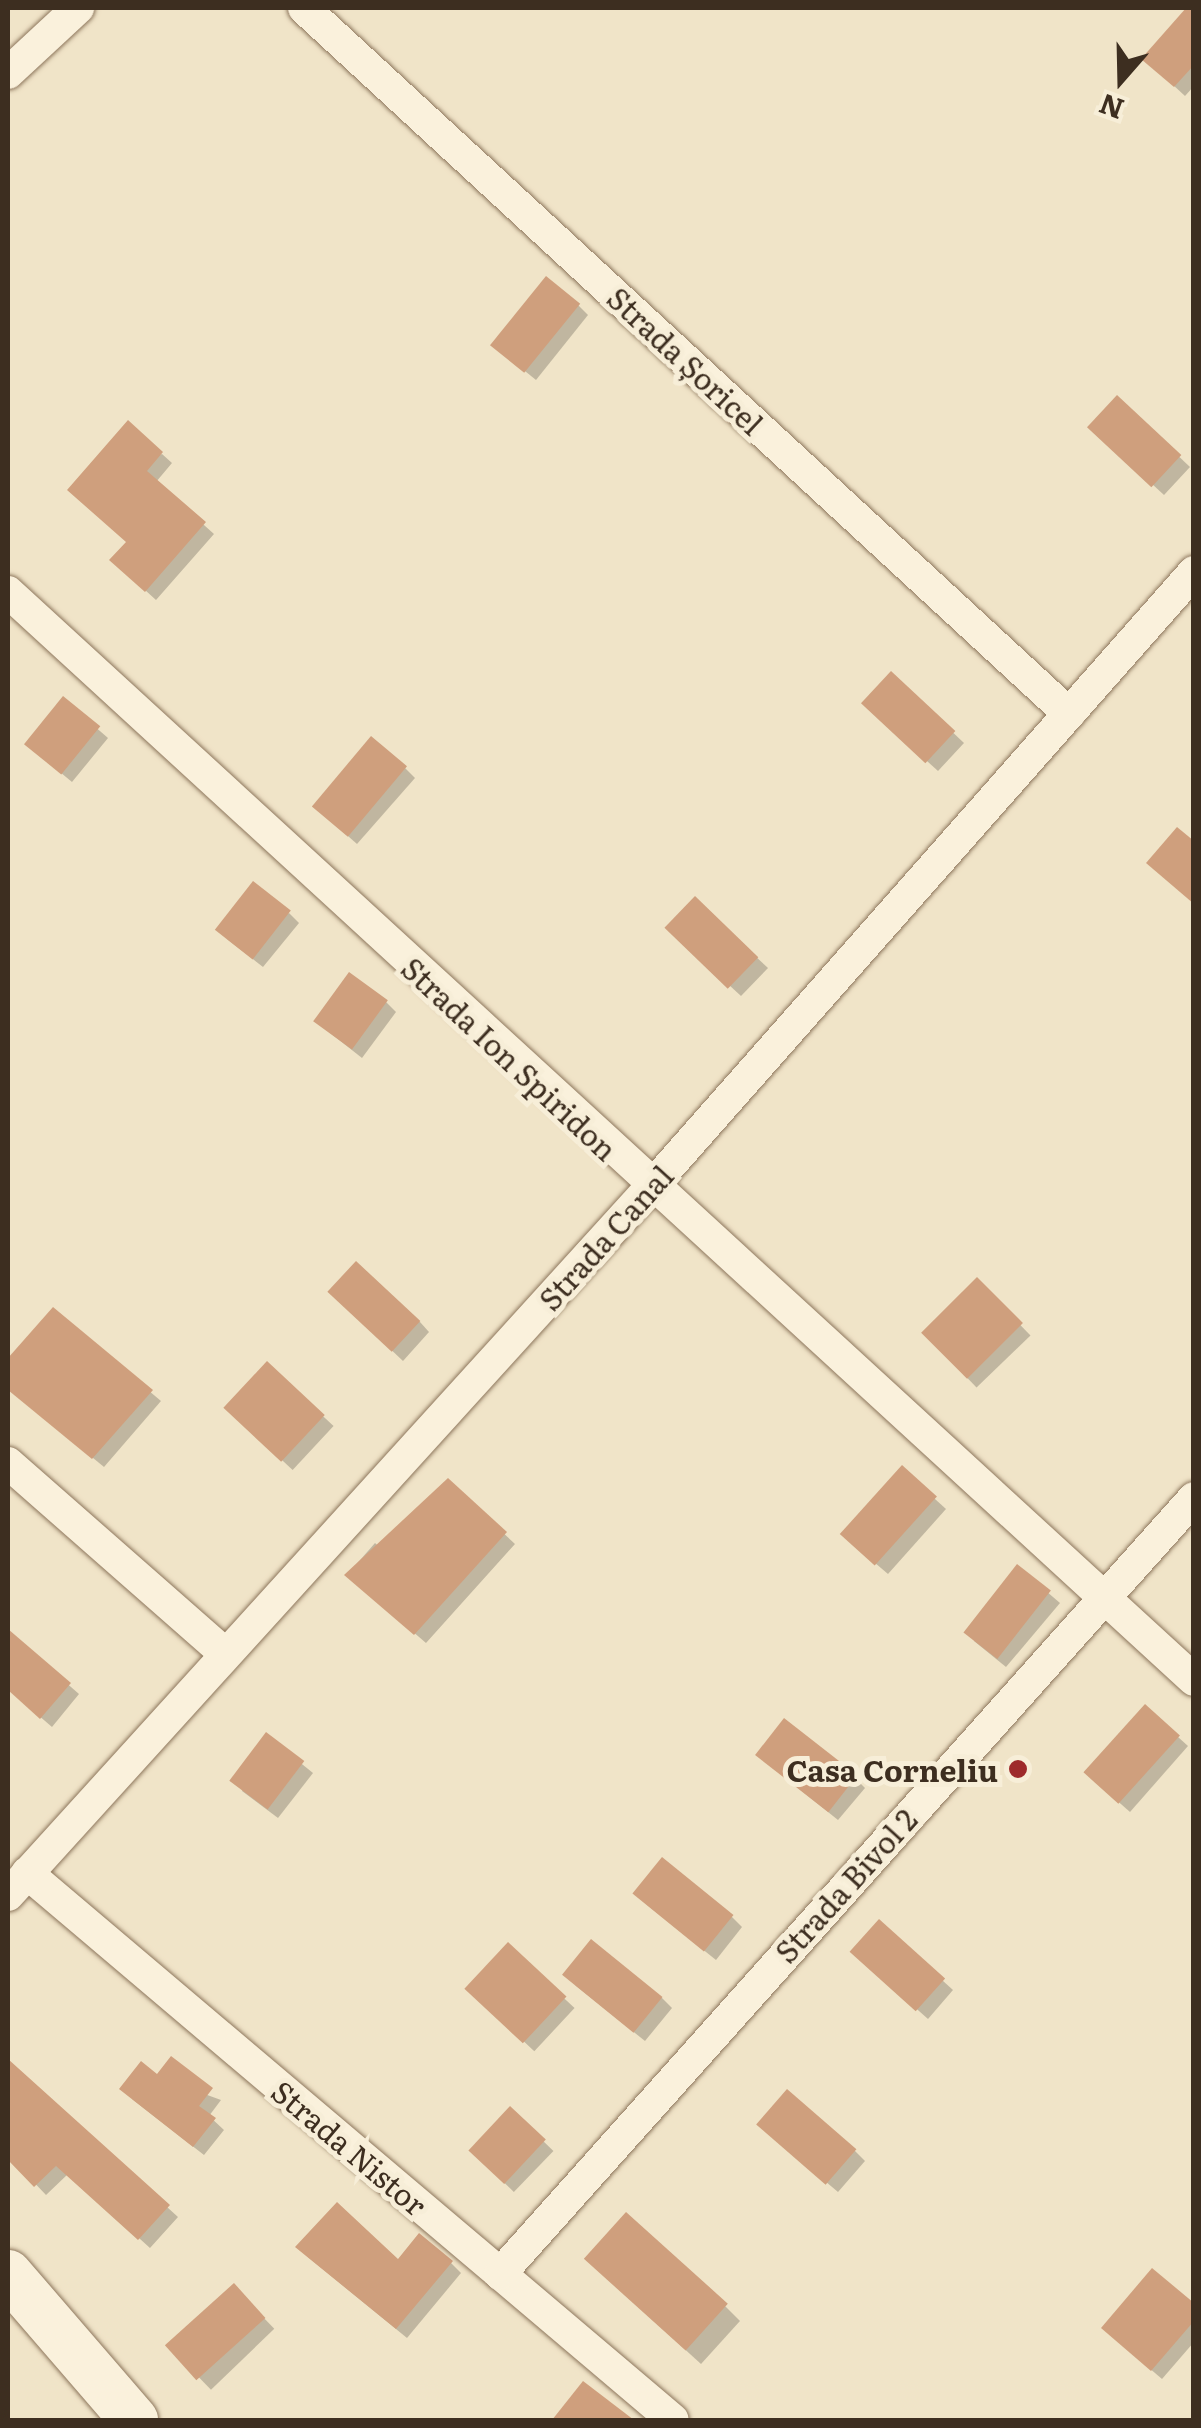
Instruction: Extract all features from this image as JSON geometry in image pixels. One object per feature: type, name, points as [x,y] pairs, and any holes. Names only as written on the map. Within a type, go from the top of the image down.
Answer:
[{"type":"main road","points":[[8,2274],[134,2420]]},
{"type":"street","points":[[8,73],[78,8]]},
{"type":"street","name":"Strada Șoricel","points":[[304,8],[1068,714]]},
{"type":"street","name":"Strada Canal","points":[[17,1884],[223,1652],[650,1188],[1194,572]]},
{"type":"street","name":"Strada Ion Spiridon","points":[[8,592],[650,1188],[1194,1680]]},
{"type":"street","points":[[8,1463],[223,1652]]},
{"type":"street","name":"Strada Bivol 2","points":[[500,2274],[1100,1596],[1194,1498]]},
{"type":"street","name":"Strada Nistor","points":[[17,1884],[500,2274],[673,2420]]},
{"type":"building","points":[[1186,8],[1194,8],[1194,65],[1174,87],[1141,59]]},
{"type":"building","points":[[546,276],[580,304],[524,373],[490,345]]},
{"type":"building","points":[[1117,395],[1181,455],[1151,487],[1087,427]]},
{"type":"building","points":[[128,420],[163,452],[147,471],[206,522],[145,592],[109,560],[126,542],[67,490]]},
{"type":"building","points":[[891,671],[955,731],[925,763],[861,703]]},
{"type":"building","points":[[63,696],[100,726],[61,774],[24,744]]},
{"type":"building","points":[[371,736],[407,766],[348,837],[312,806]]},
{"type":"building","points":[[1177,827],[1194,841],[1194,904],[1146,863]]},
{"type":"building","points":[[253,881],[291,911],[253,959],[215,930]]},
{"type":"building","points":[[695,896],[758,957],[728,989],[664,928]]},
{"type":"building","points":[[349,972],[388,1000],[352,1050],[313,1021]]},
{"type":"building","points":[[356,1261],[420,1321],[392,1352],[327,1292]]},
{"type":"building","points":[[977,1277],[1023,1323],[967,1379],[921,1333]]},
{"type":"building","points":[[53,1307],[153,1390],[92,1459],[8,1390],[8,1358]]},
{"type":"building","points":[[267,1361],[325,1415],[281,1462],[223,1408]]},
{"type":"building","points":[[902,1465],[937,1496],[875,1566],[840,1534]]},
{"type":"building","points":[[448,1478],[507,1532],[414,1635],[344,1575]]},
{"type":"building","points":[[1017,1564],[1051,1590],[997,1659],[963,1633]]},
{"type":"building","points":[[8,1629],[71,1683],[40,1719],[8,1690]]},
{"type":"building","points":[[1145,1704],[1180,1735],[1118,1804],[1083,1772]]},
{"type":"building","points":[[784,1718],[857,1775],[828,1812],[755,1755]]},
{"type":"building","points":[[266,1732],[304,1761],[268,1810],[229,1781]]},
{"type":"building","points":[[662,1857],[733,1915],[704,1951],[632,1894]]},
{"type":"building","points":[[879,1919],[945,1979],[916,2011],[850,1952]]},
{"type":"building","points":[[591,1939],[662,1997],[634,2033],[562,1975]]},
{"type":"building","points":[[508,1942],[567,1997],[523,2043],[464,1989]]},
{"type":"building","points":[[171,2056],[213,2088],[199,2106],[216,2118],[193,2147],[119,2089],[141,2061],[157,2074]]},
{"type":"building","points":[[8,2059],[170,2205],[138,2240],[56,2166],[34,2187],[8,2160]]},
{"type":"building","points":[[787,2089],[856,2149],[826,2185],[756,2124]]},
{"type":"building","points":[[510,2106],[546,2139],[504,2184],[468,2151]]},
{"type":"building","points":[[337,2202],[398,2259],[419,2233],[453,2261],[396,2329],[295,2247]]},
{"type":"building","points":[[626,2212],[728,2304],[686,2350],[584,2259]]},
{"type":"building","points":[[1152,2268],[1194,2303],[1194,2321],[1151,2371],[1101,2328]]},
{"type":"building","points":[[234,2283],[265,2318],[196,2380],[165,2345]]},
{"type":"building","points":[[583,2381],[634,2420],[552,2420]]},
{"type":"place","name":"Casa Corneliu","points":[[1018,1769]]}]
